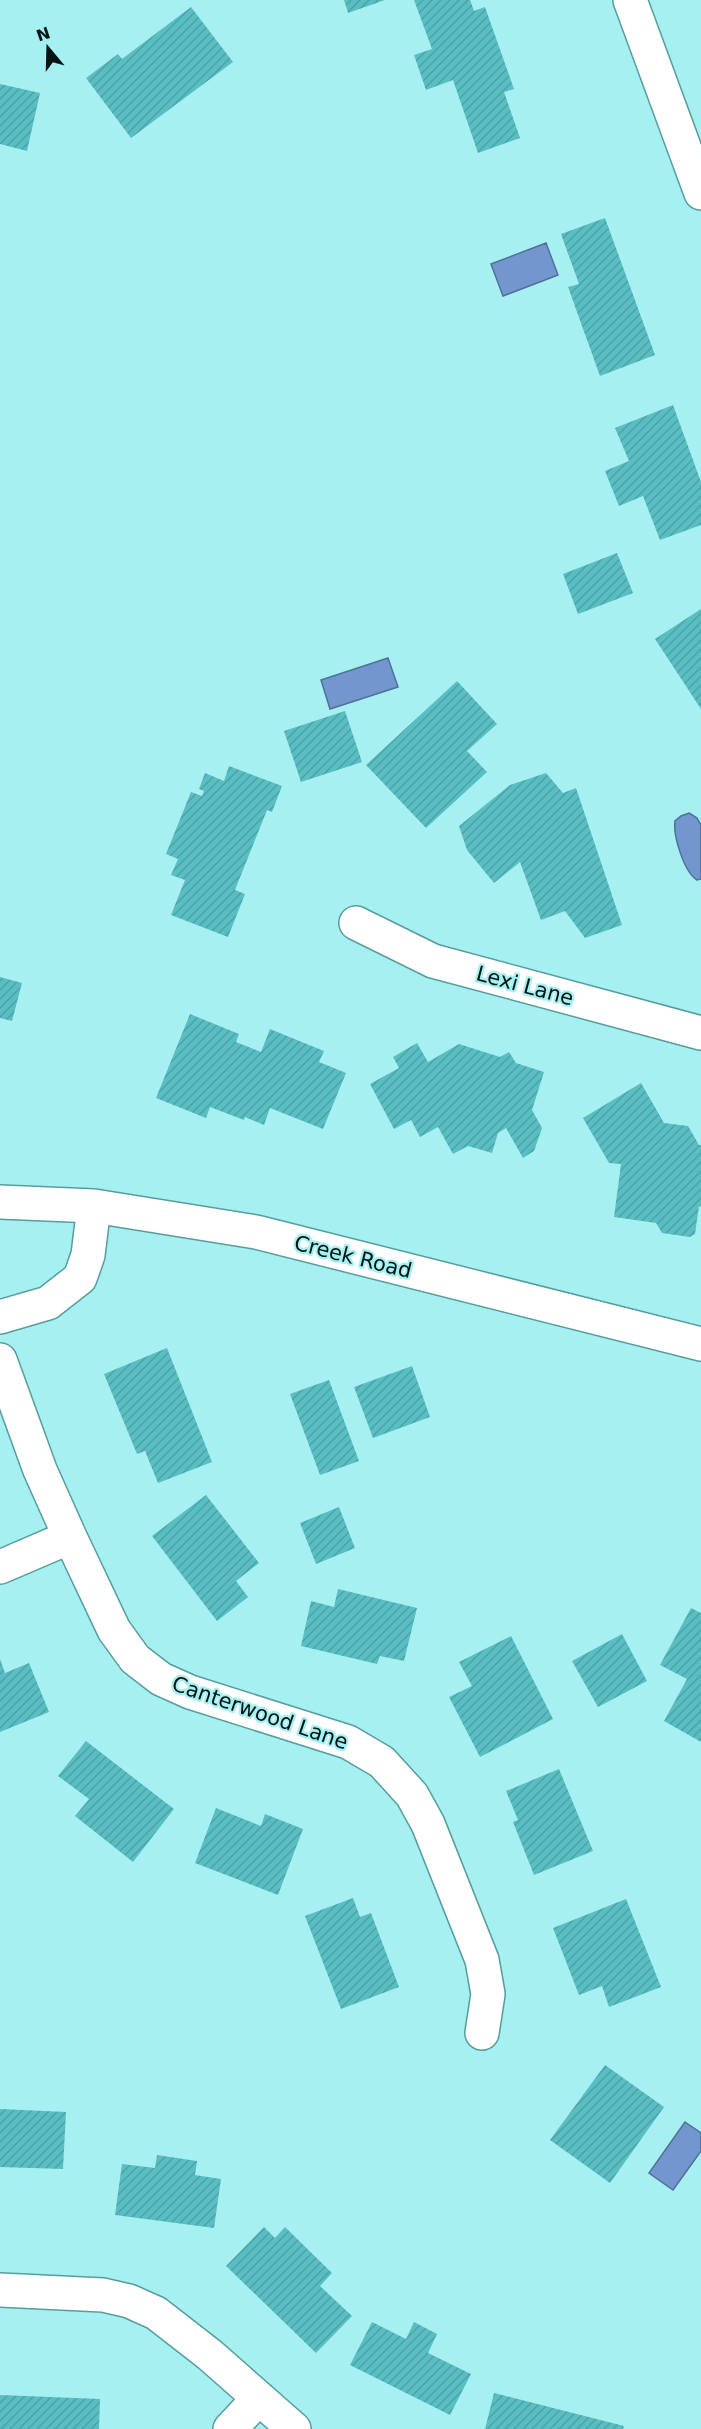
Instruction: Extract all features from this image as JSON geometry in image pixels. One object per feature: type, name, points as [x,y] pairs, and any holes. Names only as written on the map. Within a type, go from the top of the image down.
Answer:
[{"type":"street","points":[[630,0],[697,172]]},
{"type":"street","name":"Lexi Lane","points":[[356,923],[433,962],[701,1033]]},
{"type":"street","name":"Creek Road","points":[[0,1202],[94,1206],[256,1232],[701,1344]]},
{"type":"street","points":[[0,1317],[48,1303],[80,1278],[88,1256],[94,1206]]},
{"type":"street","name":"Canterwood Lane","points":[[0,1360],[40,1470],[70,1537],[114,1630],[135,1659],[161,1679],[190,1692],[348,1742],[382,1762],[412,1795],[428,1824],[482,1960],[488,1994],[482,2033]]},
{"type":"street","points":[[0,1567],[70,1537]]},
{"type":"street","points":[[0,2290],[103,2295],[129,2301],[156,2313],[210,2355],[294,2429]]},
{"type":"street","points":[[230,2429],[259,2398]]},
{"type":"water","points":[[546,243],[558,275],[503,296],[491,264]]},
{"type":"water","points":[[388,658],[398,687],[330,709],[321,680]]},
{"type":"water","points":[[689,813],[697,818],[701,825],[701,879],[697,880],[688,870],[680,853],[675,828],[675,821]]},
{"type":"water","points":[[685,2122],[701,2133],[701,2151],[673,2190],[649,2173]]},
{"type":"building","points":[[344,0],[385,0],[348,13]]},
{"type":"building","points":[[414,0],[470,0],[474,11],[485,7],[514,89],[504,92],[520,138],[478,153],[453,80],[426,90],[414,55],[432,49]]},
{"type":"building","points":[[191,7],[233,62],[131,138],[86,78],[118,54],[122,59]]},
{"type":"building","points":[[0,84],[40,93],[27,151],[0,144]]},
{"type":"building","points":[[605,218],[655,355],[600,376],[568,287],[579,284],[561,234]]},
{"type":"building","points":[[673,405],[701,482],[701,525],[660,540],[643,496],[619,506],[605,471],[629,461],[615,428]]},
{"type":"building","points":[[617,553],[633,593],[578,614],[563,574]]},
{"type":"building","points":[[701,609],[701,709],[655,639]]},
{"type":"building","points":[[457,681],[497,724],[467,751],[487,772],[426,828],[366,765]]},
{"type":"building","points":[[345,711],[362,762],[301,782],[284,731]]},
{"type":"building","points":[[229,766],[282,786],[272,812],[267,810],[235,890],[245,894],[228,937],[171,915],[185,880],[171,875],[178,859],[166,854],[191,792],[202,796],[204,791],[199,789],[205,773],[224,781]]},
{"type":"building","points":[[546,773],[563,793],[576,788],[622,925],[585,938],[565,911],[541,920],[520,862],[494,883],[467,850],[459,826],[510,785]]},
{"type":"building","points":[[0,977],[22,983],[12,1021],[0,1018]]},
{"type":"building","points":[[190,1014],[239,1034],[236,1042],[261,1052],[270,1029],[324,1051],[319,1062],[346,1073],[323,1129],[270,1108],[264,1125],[210,1107],[206,1118],[156,1098]]},
{"type":"building","points":[[417,1043],[428,1062],[459,1044],[500,1057],[509,1052],[516,1063],[544,1072],[532,1110],[542,1128],[534,1151],[523,1158],[506,1128],[498,1133],[492,1153],[468,1146],[453,1154],[438,1127],[420,1137],[411,1120],[394,1129],[370,1084],[399,1068],[393,1057]]},
{"type":"building","points":[[641,1083],[664,1123],[688,1126],[701,1145],[701,1207],[699,1206],[695,1234],[690,1237],[662,1233],[656,1223],[614,1217],[621,1164],[609,1163],[583,1118]]},
{"type":"building","points":[[167,1348],[212,1462],[158,1483],[145,1451],[137,1454],[104,1374]]},
{"type":"building","points":[[412,1366],[430,1417],[373,1438],[354,1387]]},
{"type":"building","points":[[329,1380],[359,1461],[320,1475],[290,1394]]},
{"type":"building","points":[[206,1495],[259,1563],[236,1581],[248,1597],[217,1621],[152,1536]]},
{"type":"building","points":[[339,1507],[355,1548],[316,1564],[300,1523]]},
{"type":"building","points":[[338,1589],[417,1608],[404,1661],[380,1656],[377,1664],[301,1646],[311,1601],[334,1607]]},
{"type":"building","points":[[691,1608],[701,1613],[701,1742],[664,1721],[687,1679],[660,1665]]},
{"type":"building","points":[[622,1634],[647,1681],[598,1707],[572,1661]]},
{"type":"building","points":[[511,1636],[553,1719],[480,1757],[449,1697],[472,1686],[459,1662]]},
{"type":"building","points":[[0,1659],[5,1673],[29,1663],[49,1712],[0,1732]]},
{"type":"building","points":[[86,1741],[174,1809],[133,1862],[75,1816],[89,1799],[58,1776]]},
{"type":"building","points":[[559,1769],[593,1851],[534,1875],[513,1822],[518,1820],[506,1791]]},
{"type":"building","points":[[216,1808],[261,1826],[265,1814],[303,1829],[278,1895],[195,1863]]},
{"type":"building","points":[[353,1898],[360,1917],[371,1913],[399,1987],[341,2009],[305,1916]]},
{"type":"building","points":[[626,1899],[661,1987],[609,2007],[602,1986],[579,1995],[553,1928]]},
{"type":"building","points":[[605,2065],[664,2107],[610,2183],[550,2140]]},
{"type":"building","points":[[0,2109],[66,2112],[63,2169],[0,2167]]},
{"type":"building","points":[[157,2155],[197,2161],[195,2175],[221,2179],[214,2228],[115,2215],[122,2164],[155,2168]]},
{"type":"building","points":[[264,2227],[275,2238],[285,2227],[332,2273],[320,2286],[352,2316],[316,2353],[226,2266]]},
{"type":"building","points":[[372,2322],[406,2339],[414,2322],[437,2334],[428,2353],[471,2374],[450,2415],[350,2365]]},
{"type":"building","points":[[494,2393],[624,2426],[623,2429],[485,2429]]},
{"type":"building","points":[[0,2395],[100,2399],[99,2429],[0,2429]]}]
